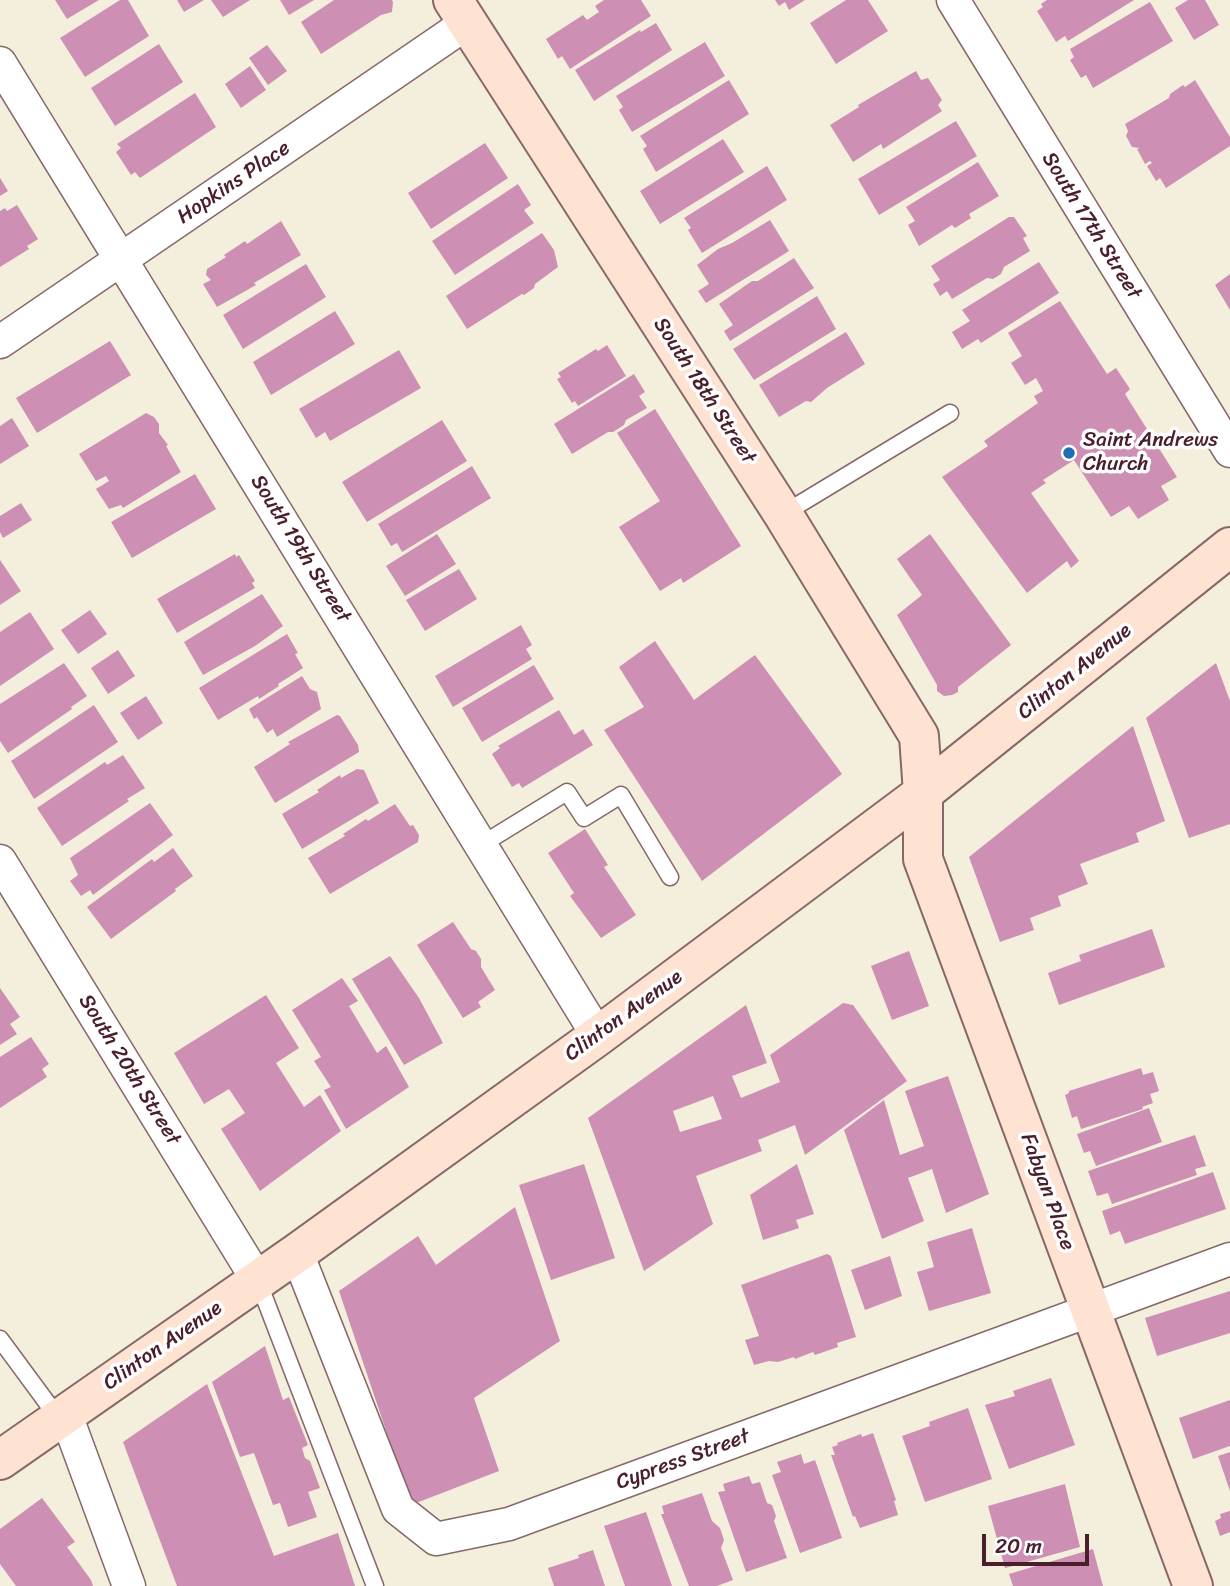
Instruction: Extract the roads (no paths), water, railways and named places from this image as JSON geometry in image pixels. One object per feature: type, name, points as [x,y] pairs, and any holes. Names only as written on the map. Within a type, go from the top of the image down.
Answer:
[{"type":"street","name":"South 17th Street","points":[[953,0],[1230,451]]},
{"type":"street","name":"Hopkins Place","points":[[0,342],[122,259],[460,11]]},
{"type":"street","name":"South 18th Street","points":[[460,11],[783,514],[919,736],[923,793]]},
{"type":"street","name":"South 19th Street","points":[[0,63],[598,1036]]},
{"type":"street","name":"Clinton Avenue","points":[[0,1460],[297,1253],[598,1036],[923,793],[1230,547]]},
{"type":"street","name":"Fabyan Place","points":[[923,793],[923,859],[1194,1586]]},
{"type":"street","name":"South 20th Street","points":[[1,866],[257,1279]]},
{"type":"street","name":"Cypress Street","points":[[297,1253],[398,1509],[436,1539],[509,1524],[1230,1259]]},
{"type":"street","points":[[63,1418],[129,1586]]},
{"type":"lane","points":[[783,514],[950,413]]},
{"type":"lane","points":[[481,845],[567,792],[584,818],[621,795],[670,877]]},
{"type":"lane","points":[[257,1279],[376,1586]]},
{"type":"lane","points":[[0,1339],[63,1418]]},
{"type":"place","name":"Saint Andrews Church","points":[[1069,453]]}]
